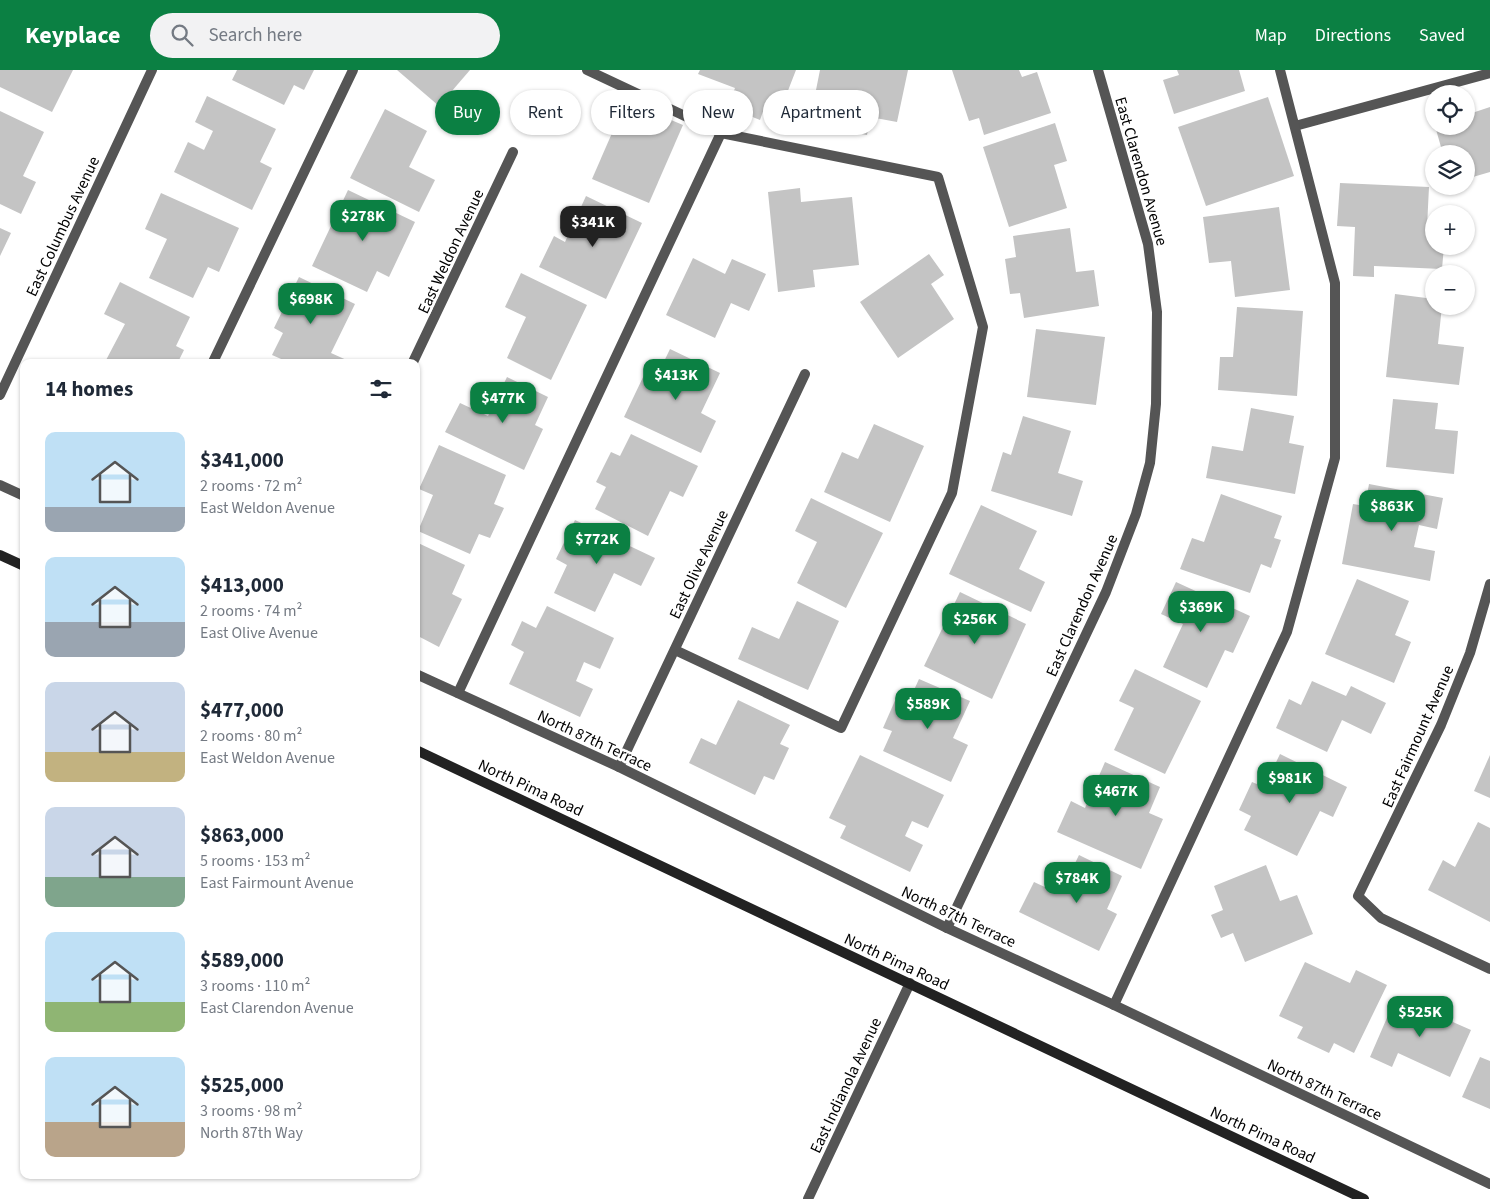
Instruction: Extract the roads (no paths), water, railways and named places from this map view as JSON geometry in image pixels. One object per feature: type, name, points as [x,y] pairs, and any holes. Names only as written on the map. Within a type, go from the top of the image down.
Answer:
[{"type":"main road","points":[[0,555],[20,564]]},
{"type":"main road","name":"North Pima Road","points":[[420,752],[1364,1199]]},
{"type":"street","name":"East Columbus Avenue","points":[[0,395],[152,70]]},
{"type":"street","points":[[213,359],[353,70]]},
{"type":"street","points":[[587,70],[683,115]]},
{"type":"street","name":"East Clarendon Avenue","points":[[947,928],[1106,592],[1136,514],[1150,463],[1156,404],[1157,312],[1148,244],[1098,70]]},
{"type":"street","points":[[1114,1005],[1287,632],[1335,458],[1335,283],[1280,70]]},
{"type":"street","points":[[1295,126],[1490,73]]},
{"type":"street","points":[[458,693],[720,135]]},
{"type":"street","points":[[674,650],[841,728],[952,493],[982,327],[938,177],[731,135]]},
{"type":"street","name":"East Weldon Avenue","points":[[414,359],[513,152]]},
{"type":"street","name":"East Olive Avenue","points":[[619,767],[805,374]]},
{"type":"street","points":[[0,485],[20,494]]},
{"type":"street","name":"East Fairmount Avenue","points":[[1490,584],[1470,653],[1441,725],[1358,896],[1381,918],[1490,969]]},
{"type":"street","name":"North 87th Terrace","points":[[420,676],[619,767],[947,928],[1114,1005],[1490,1184]]},
{"type":"street","name":"East Indianola Avenue","points":[[808,1199],[910,983]]}]
